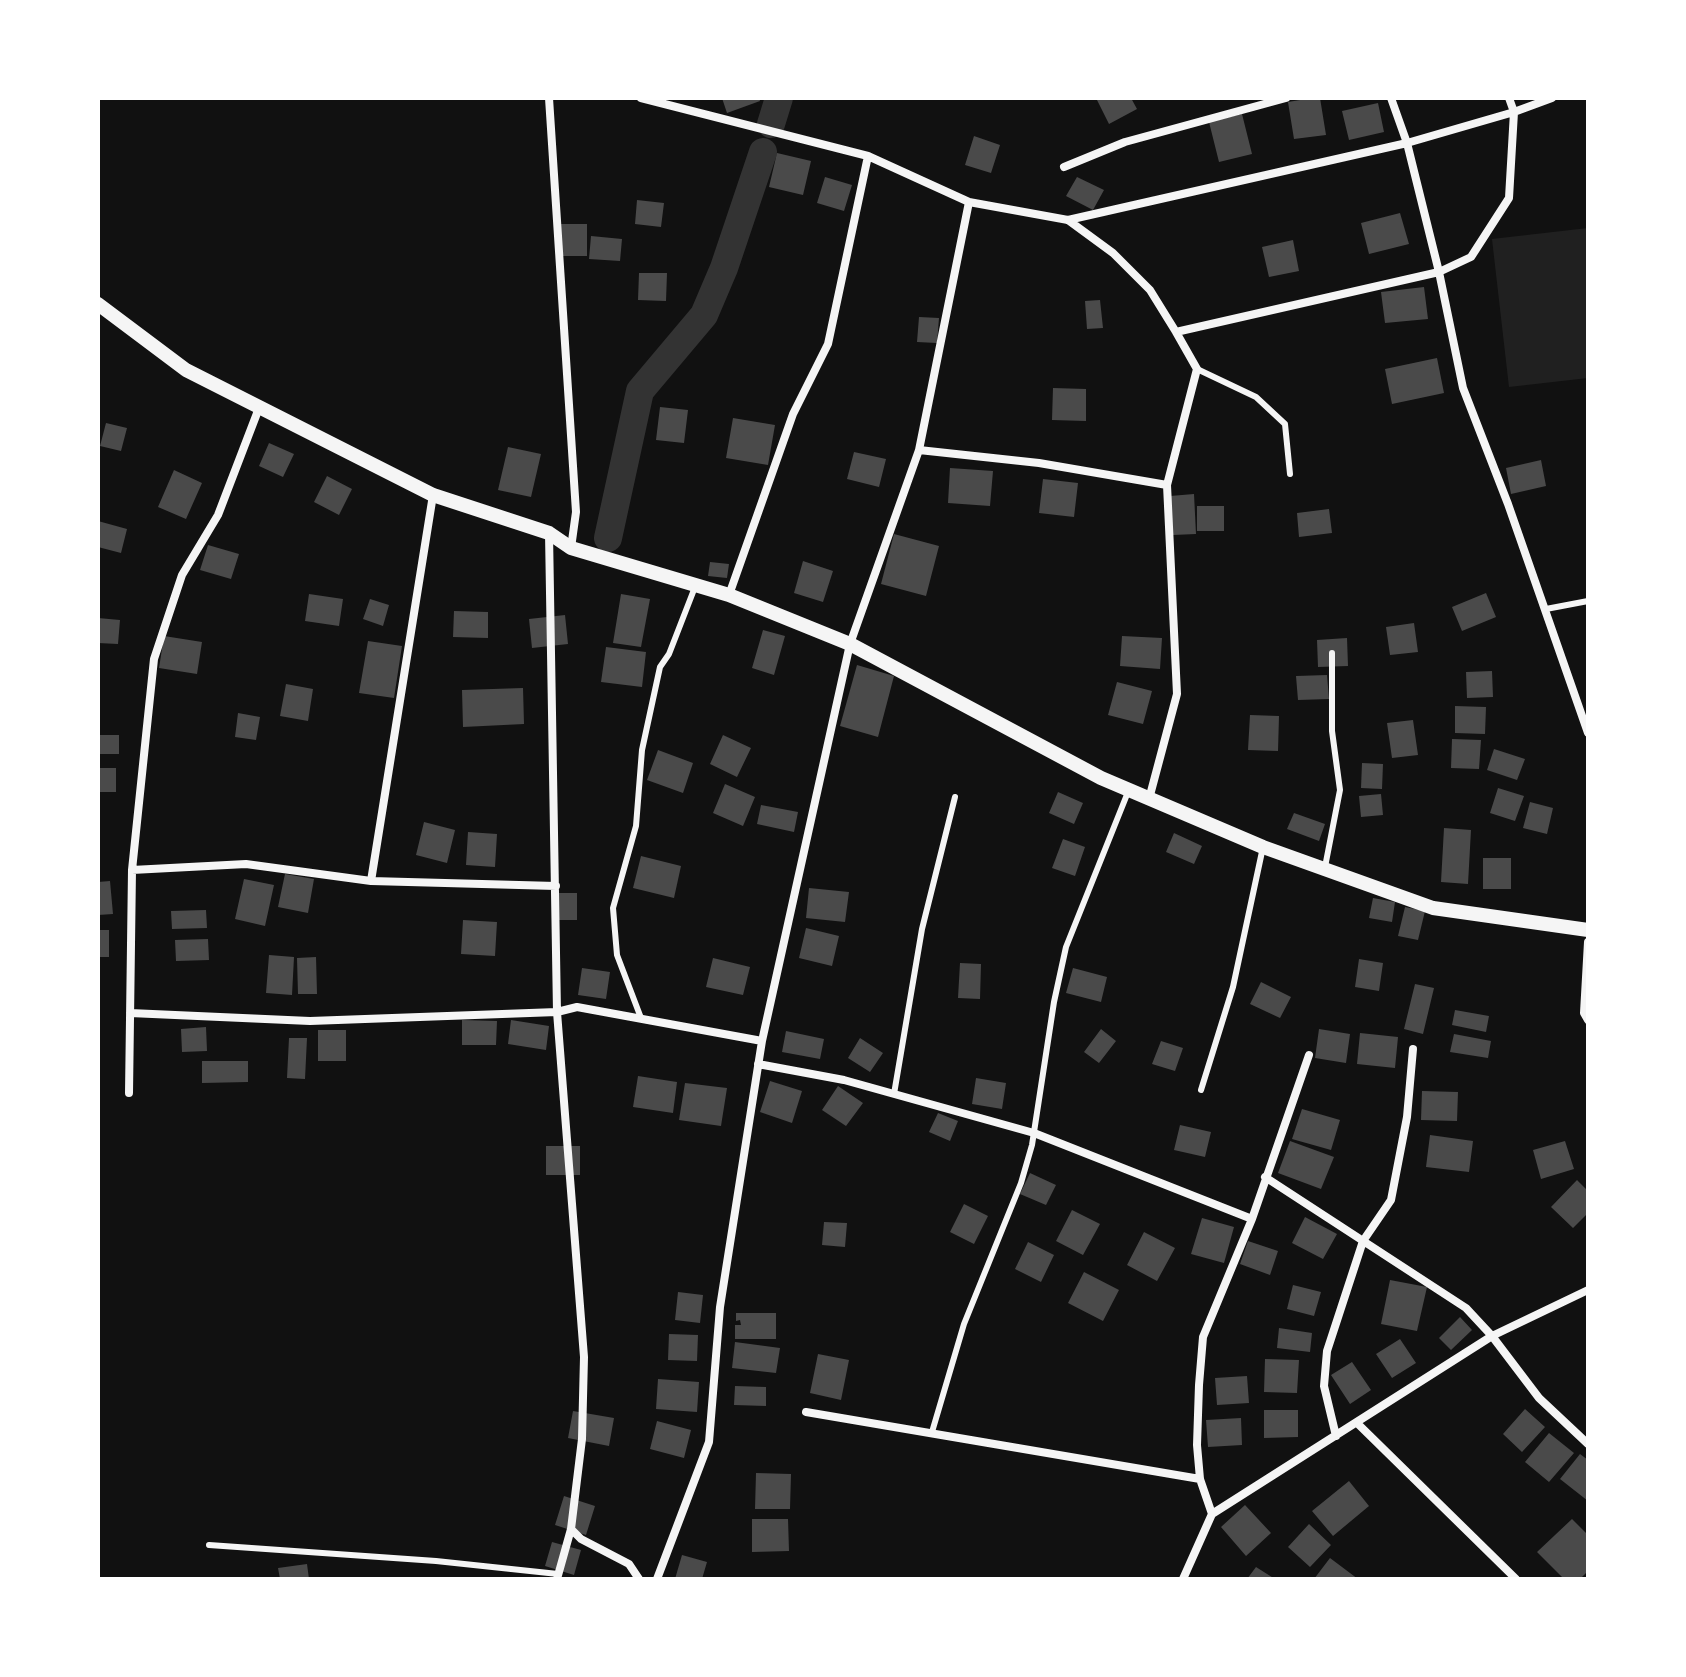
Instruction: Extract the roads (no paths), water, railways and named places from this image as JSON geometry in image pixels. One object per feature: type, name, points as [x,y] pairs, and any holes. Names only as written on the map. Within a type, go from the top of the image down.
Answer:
[{"type":"street","points":[[549,98],[576,512],[571,548]]},
{"type":"street","points":[[641,98],[868,156],[969,202],[1068,220],[1407,143],[1552,98]]},
{"type":"street","points":[[1064,167],[1125,142],[1286,98]]},
{"type":"street","points":[[1391,98],[1407,143],[1439,272],[1463,388],[1508,504],[1588,733]]},
{"type":"street","points":[[1176,332],[1439,272],[1471,257],[1509,198],[1514,112],[1509,98]]},
{"type":"street","points":[[729,595],[793,414],[828,344],[868,156]]},
{"type":"street","points":[[657,1579],[709,1442],[720,1307],[762,1041],[850,644],[919,450],[969,202]]},
{"type":"street","points":[[1068,220],[1113,253],[1150,290],[1197,369],[1167,485],[1177,694],[1149,799]]},
{"type":"street","points":[[98,304],[186,370],[433,495],[549,533],[571,548],[729,595],[850,644],[1101,778],[1263,847],[1433,908],[1588,930]]},
{"type":"street","points":[[129,1093],[132,870],[154,659],[182,575],[218,515],[259,408]]},
{"type":"street","points":[[919,450],[1039,463],[1167,485]]},
{"type":"street","points":[[371,881],[433,495]]},
{"type":"street","points":[[549,533],[557,1012],[584,1357],[582,1439],[571,1529],[558,1576]]},
{"type":"street","points":[[132,870],[246,864],[371,881],[556,886]]},
{"type":"street","points":[[1588,942],[1584,1013],[1588,1020]]},
{"type":"street","points":[[130,1013],[310,1021],[557,1012],[577,1007],[762,1041]]},
{"type":"street","points":[[1336,1436],[1324,1386],[1327,1351],[1363,1241],[1391,1200],[1407,1117],[1413,1049]]},
{"type":"street","points":[[1212,1514],[1200,1479],[1197,1445],[1203,1337],[1252,1219],[1309,1055]]},
{"type":"street","points":[[758,1064],[844,1080],[1034,1133],[1252,1219]]},
{"type":"street","points":[[1265,1177],[1466,1308],[1492,1336],[1539,1398],[1588,1444]]},
{"type":"street","points":[[1183,1579],[1212,1514],[1492,1336],[1588,1290]]},
{"type":"street","points":[[806,1412],[1200,1479]]},
{"type":"street","points":[[1357,1423],[1516,1579]]},
{"type":"street","points":[[571,1529],[581,1539],[629,1564],[639,1579]]},
{"type":"lane","points":[[1197,369],[1256,397],[1285,424],[1290,474]]},
{"type":"lane","points":[[641,1018],[617,955],[613,908],[636,826],[642,750],[660,667],[669,654],[696,585]]},
{"type":"lane","points":[[1546,609],[1588,601]]},
{"type":"lane","points":[[1324,870],[1340,790],[1332,731],[1332,653]]},
{"type":"lane","points":[[932,1432],[964,1324],[1021,1183],[1034,1133],[1054,1002],[1066,947],[1129,790]]},
{"type":"lane","points":[[894,1094],[922,929],[955,797]]},
{"type":"lane","points":[[1201,1090],[1233,987],[1263,847]]},
{"type":"lane","points":[[209,1545],[436,1561],[558,1576]]},
{"type":"waterway","points":[[771,124],[779,98]]},
{"type":"waterway","points":[[608,538],[640,391],[704,315],[724,268],[763,152]]}]
